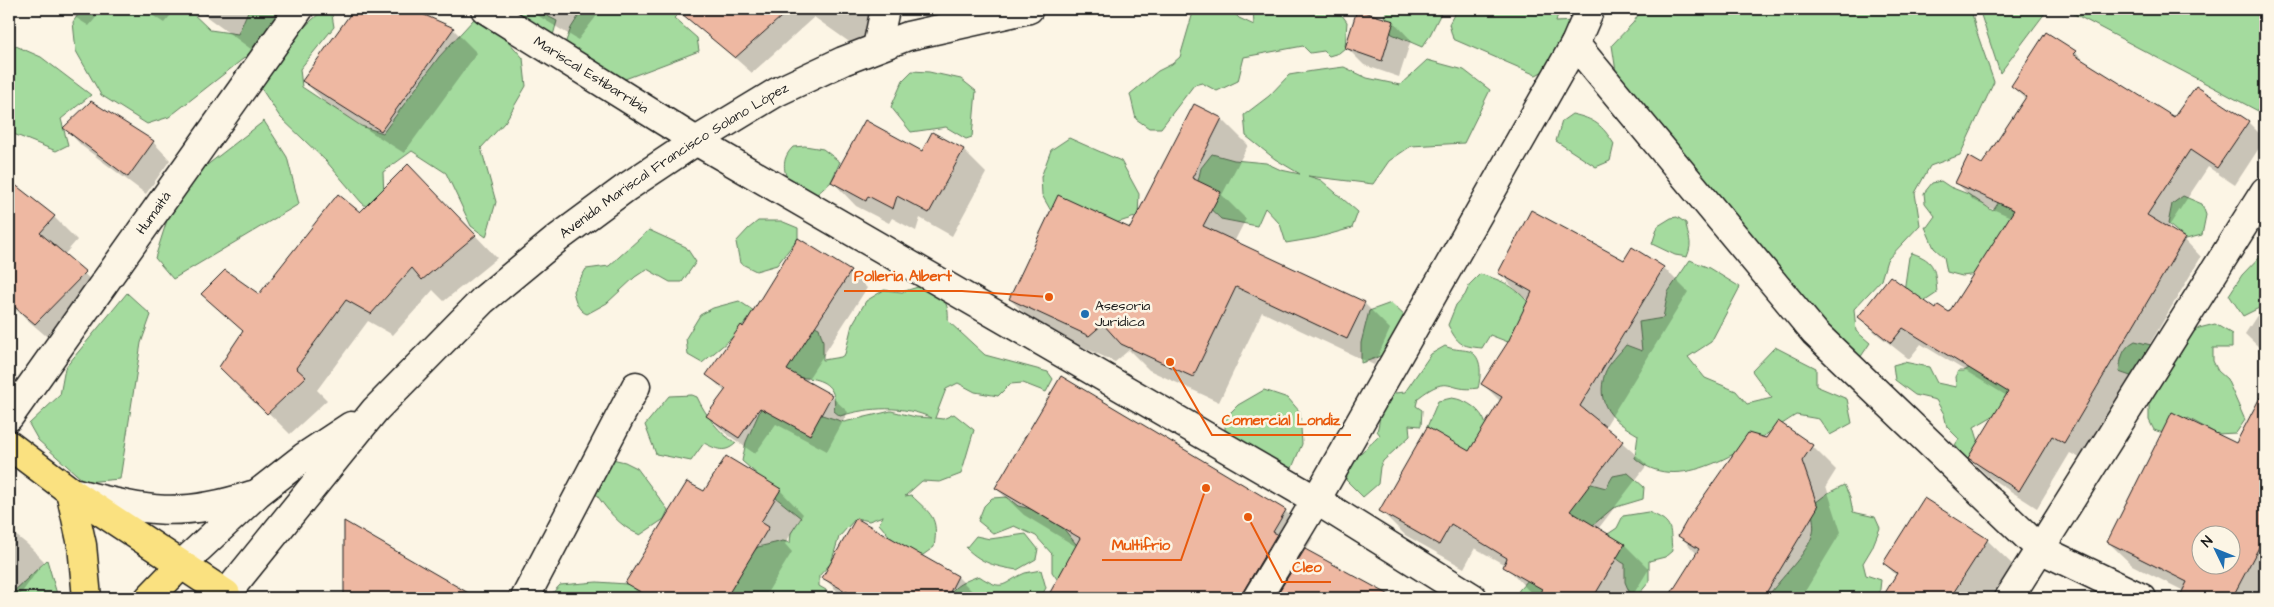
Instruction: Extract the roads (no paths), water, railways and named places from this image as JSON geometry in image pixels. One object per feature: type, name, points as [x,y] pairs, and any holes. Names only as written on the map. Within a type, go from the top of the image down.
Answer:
[{"type":"main road","points":[[9,445],[70,490],[227,597]]},
{"type":"main road","points":[[70,490],[82,545],[87,598]]},
{"type":"main road","name":"Avenida Mariscal Francisco Solano López","points":[[149,598],[181,565]]},
{"type":"street","name":"Humaitá","points":[[9,417],[299,9]]},
{"type":"street","name":"Mariscal Estibarribia","points":[[486,9],[696,141],[1316,500],[1473,598]]},
{"type":"street","points":[[877,47],[885,9]]},
{"type":"street","name":"Avenida Mariscal Francisco Solano López","points":[[227,597],[375,410],[483,300],[558,238],[627,187],[696,141],[777,92],[843,61],[908,36],[1029,9]]},
{"type":"street","points":[[1257,598],[1316,500],[1575,44],[1590,9]]},
{"type":"street","points":[[1575,44],[1815,333],[2040,549],[2142,598]]},
{"type":"street","points":[[2009,598],[2265,191]]},
{"type":"street","points":[[525,598],[636,386]]},
{"type":"street","name":"Avenida Mariscal Francisco Solano López","points":[[181,565],[258,493],[304,458],[375,410]]},
{"type":"street","points":[[70,490],[115,503],[158,511],[196,509],[227,504],[258,493]]},
{"type":"place","name":"Polleria Albert","points":[[1049,297]]},
{"type":"place","name":"Asesoria Jurídica","points":[[1085,314]]},
{"type":"place","name":"Comercial Londiz","points":[[1170,362]]},
{"type":"place","name":"Multifrio","points":[[1206,488]]},
{"type":"place","name":"Cleo","points":[[1248,517]]}]
